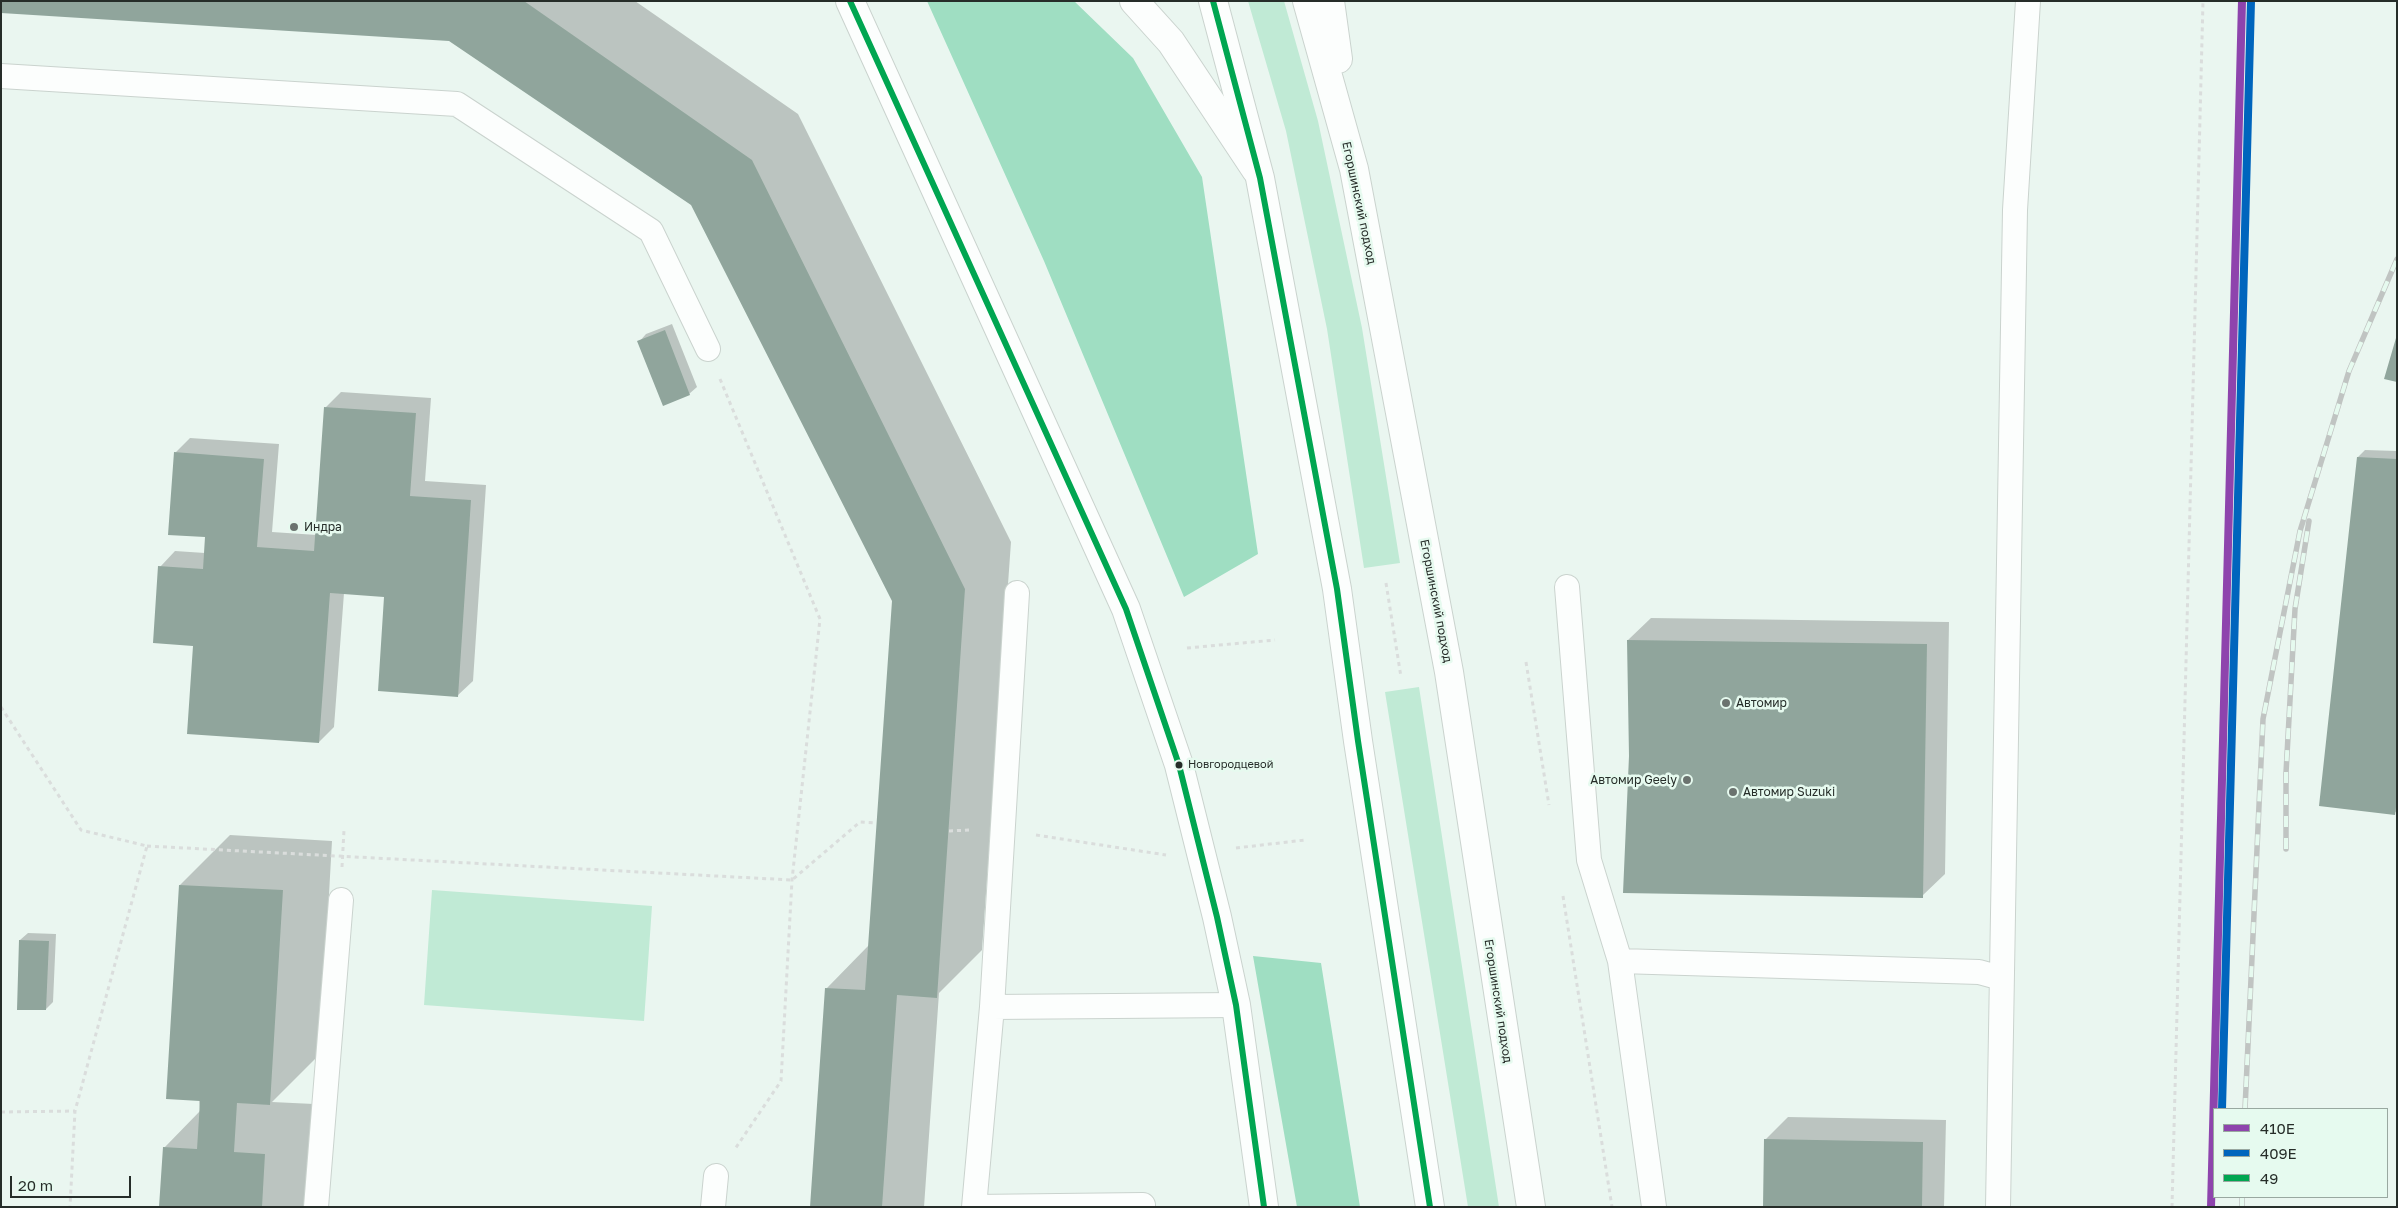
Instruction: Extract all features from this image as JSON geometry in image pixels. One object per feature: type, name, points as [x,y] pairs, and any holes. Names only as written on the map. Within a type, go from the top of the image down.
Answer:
[{"type":"main road","points":[[850,1],[1126,609],[1179,765],[1217,917],[1236,1005],[1264,1207]]},
{"type":"main road","points":[[1134,1],[1172,42],[1260,178]]},
{"type":"main road","points":[[1213,1],[1260,178],[1338,589],[1358,741],[1430,1207]]},
{"type":"main road","name":"Егоршинский подход","points":[[1307,1],[1354,169],[1450,672],[1476,861],[1530,1207]]},
{"type":"main road","points":[[1330,1],[1354,169]]},
{"type":"lane","points":[[1998,1207],[2016,210],[2028,1]]},
{"type":"lane","points":[[1,76],[457,104],[651,231],[708,349]]},
{"type":"lane","points":[[1567,587],[1589,860],[1620,961],[1654,1207]]},
{"type":"lane","points":[[1017,592],[992,1007],[974,1206],[1143,1205]]},
{"type":"lane","points":[[316,1207],[341,900]]},
{"type":"lane","points":[[1620,961],[1978,972],[2001,978]]},
{"type":"lane","points":[[992,1007],[1236,1005]]},
{"type":"lane","points":[[713,1207],[716,1176]]},
{"type":"path","points":[[2172,1207],[2203,1]]},
{"type":"path","points":[[708,349],[820,619],[792,880],[781,1081],[716,1176]]},
{"type":"path","points":[[1386,583],[1401,677]]},
{"type":"path","points":[[1188,648],[1275,640]]},
{"type":"path","points":[[1,707],[81,830],[147,846],[792,880],[860,822],[876,823]]},
{"type":"path","points":[[948,831],[1002,830],[1171,856]]},
{"type":"path","points":[[1235,848],[1305,840]]},
{"type":"path","points":[[70,1207],[75,1111],[147,846]]},
{"type":"path","points":[[1562,891],[1612,1207]]},
{"type":"path","points":[[1,1112],[75,1111]]},
{"type":"green space","points":[[927,1],[1074,1],[1133,58],[1202,177],[1258,554],[1184,597],[1044,261]]},
{"type":"green space","points":[[1248,1],[1284,1],[1318,121],[1362,328],[1400,563],[1364,568],[1327,329],[1286,131]]},
{"type":"green space","points":[[1419,687],[1499,1207],[1468,1207],[1385,692]]},
{"type":"green space","points":[[432,890],[652,906],[644,1021],[424,1005]]},
{"type":"green space","points":[[1253,956],[1321,963],[1360,1207],[1297,1207]]},
{"type":"building","points":[[1,1],[524,1],[752,160],[965,589],[937,998],[897,995],[882,1207],[810,1207],[825,988],[865,990],[892,601],[691,205],[449,41],[1,13]]},
{"type":"building","points":[[665,330],[690,395],[663,406],[637,341]]},
{"type":"building","points":[[2397,338],[2397,382],[2384,379]]},
{"type":"building","points":[[324,407],[416,413],[410,496],[471,500],[458,697],[378,691],[384,597],[330,593],[319,743],[187,734],[193,646],[153,643],[158,566],[203,569],[205,537],[168,535],[174,452],[264,459],[257,547],[314,551]]},
{"type":"building","points":[[2357,457],[2397,459],[2397,800],[2395,815],[2319,806]]},
{"type":"building","points":[[1627,640],[1927,644],[1923,898],[1623,893],[1629,756]]},
{"type":"building","points":[[179,885],[283,890],[270,1105],[237,1103],[234,1152],[265,1154],[262,1207],[159,1207],[163,1147],[197,1149],[200,1101],[166,1099]]},
{"type":"building","points":[[19,940],[49,941],[46,1010],[17,1010]]},
{"type":"building","points":[[1764,1139],[1923,1142],[1922,1207],[1763,1207]]},
{"type":"railway","points":[[2245,1108],[2263,719],[2300,531],[2349,371],[2397,259]]},
{"type":"railway","points":[[2286,849],[2286,773],[2295,609],[2309,521]]},
{"type":"railway","points":[[2242,1198],[2242,1207]]},
{"type":"transit line","name":"49","points":[[850,1],[1126,609],[1179,765],[1217,917],[1236,1005],[1264,1207]]},
{"type":"transit line","name":"49","points":[[1213,1],[1260,178],[1337,589],[1358,741],[1430,1207]]},
{"type":"transit line","name":"410E","points":[[2214,1108],[2242,1]]},
{"type":"transit line","name":"409E","points":[[2222,1108],[2251,1]]},
{"type":"transit line","name":"410E","points":[[2211,1207],[2213,1129]]},
{"type":"place","name":"Индра","points":[[294,527]]},
{"type":"place","name":"Автомир","points":[[1726,703]]},
{"type":"place","name":"Новгородцевой","points":[[1179,765]]},
{"type":"place","name":"Автомир Geely","points":[[1687,780]]},
{"type":"place","name":"Автомир Suzuki","points":[[1733,792]]}]
